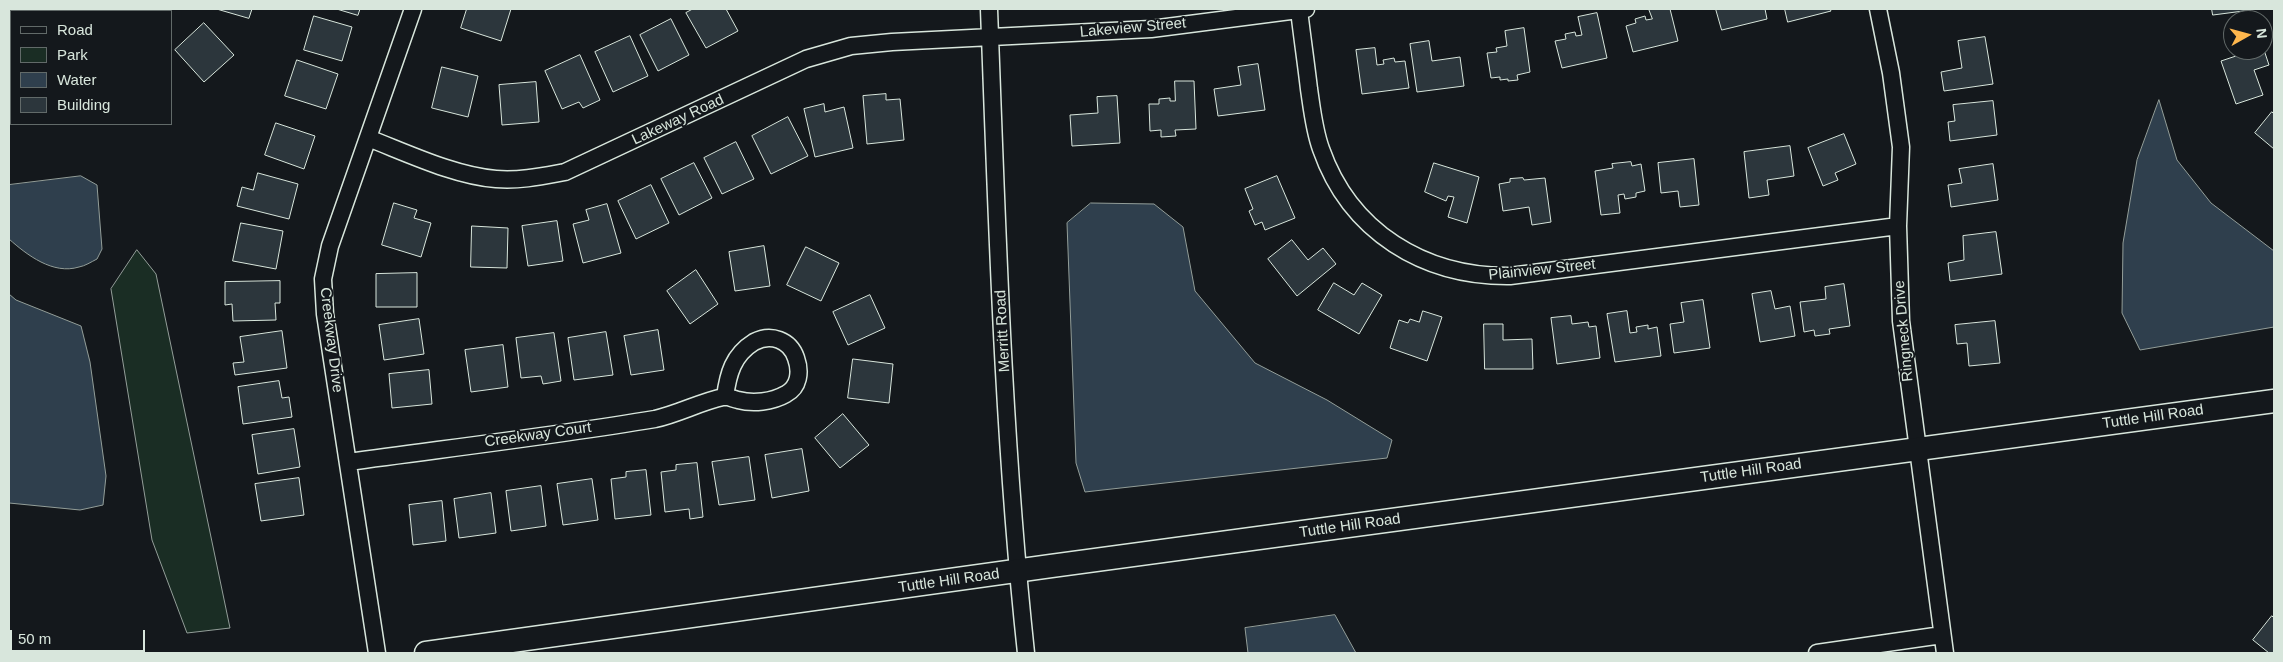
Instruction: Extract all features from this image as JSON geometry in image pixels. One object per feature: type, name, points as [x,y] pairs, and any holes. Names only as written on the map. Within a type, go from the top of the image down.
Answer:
[{"type":"main road","name":"Tuttle Hill Road","points":[[426,653],[1018,570],[2274,401]]},
{"type":"street","name":"Creekway Drive","points":[[377,653],[325,314],[323,279],[330,246],[413,9]]},
{"type":"street","name":"Merritt Road","points":[[989,9],[1007,408],[1018,570],[1026,653]]},
{"type":"street","name":"Lakeview Street","points":[[990,38],[1151,29],[1302,9]]},
{"type":"street","name":"Plainview Street","points":[[1302,9],[1316,135],[1335,180],[1355,210],[1384,237],[1406,252],[1438,265],[1477,275],[1510,276],[1898,226]]},
{"type":"street","name":"Ringneck Drive","points":[[1878,9],[1891,73],[1901,147],[1898,226],[1900,321],[1945,653]]},
{"type":"street","name":"Lakeway Road","points":[[368,138],[454,170],[496,179],[527,178],[565,172],[806,59],[851,46],[892,42],[990,38]]},
{"type":"street","name":"Creekway Court","points":[[348,462],[657,418],[725,397],[753,402],[775,399],[786,394],[795,386],[800,373],[796,357],[781,339],[770,337],[754,342],[735,360],[730,372],[725,397]]},
{"type":"street","points":[[1817,653],[1942,635]]},
{"type":"green space","points":[[137,250],[156,274],[230,628],[187,633],[152,540],[111,289]]},
{"type":"water","points":[[2159,100],[2177,160],[2211,203],[2274,251],[2274,327],[2140,350],[2122,313],[2123,243],[2137,160]]},
{"type":"water","points":[[81,176],[97,185],[102,249],[97,259],[88,264],[69,269],[50,266],[32,257],[9,239],[9,185]]},
{"type":"water","points":[[1091,203],[1154,204],[1183,227],[1195,291],[1255,363],[1327,400],[1392,440],[1387,458],[1085,492],[1076,463],[1067,223]]},
{"type":"water","points":[[9,294],[16,300],[81,326],[90,362],[106,476],[103,505],[80,510],[9,503]]},
{"type":"water","points":[[1335,615],[1356,653],[1248,653],[1245,628]]},
{"type":"building","points":[[217,9],[252,9],[249,18]]},
{"type":"building","points":[[337,9],[360,9],[358,15]]},
{"type":"building","points":[[467,9],[511,9],[501,41],[461,28]]},
{"type":"building","points":[[693,9],[726,9],[738,31],[706,48],[686,13]]},
{"type":"building","points":[[1649,9],[1670,9],[1678,41],[1633,52],[1626,26],[1636,23],[1635,19],[1645,16],[1646,20],[1652,19]]},
{"type":"building","points":[[1716,9],[1765,9],[1767,19],[1722,30]]},
{"type":"building","points":[[1785,9],[1830,9],[1831,11],[1788,22]]},
{"type":"building","points":[[2212,9],[2251,10],[2223,10],[2223,14],[2213,15]]},
{"type":"building","points":[[1597,13],[1607,58],[1562,68],[1555,41],[1566,39],[1565,34],[1575,32],[1576,36],[1582,35],[1578,17]]},
{"type":"building","points":[[314,16],[352,27],[342,61],[304,50]]},
{"type":"building","points":[[671,19],[689,55],[658,71],[640,35]]},
{"type":"building","points":[[204,23],[234,55],[204,82],[175,50]]},
{"type":"building","points":[[1524,28],[1530,72],[1517,75],[1518,80],[1508,81],[1508,79],[1500,80],[1500,77],[1491,78],[1487,53],[1497,52],[1496,48],[1507,46],[1505,31]]},
{"type":"building","points":[[630,36],[648,76],[613,92],[595,52]]},
{"type":"building","points":[[1985,37],[1993,84],[1944,91],[1941,72],[1962,68],[1958,41]]},
{"type":"building","points":[[1429,41],[1432,61],[1460,57],[1464,86],[1417,92],[1410,44]]},
{"type":"building","points":[[1375,48],[1377,65],[1384,64],[1383,60],[1394,58],[1395,62],[1405,61],[1409,88],[1362,94],[1356,50]]},
{"type":"building","points":[[580,55],[600,100],[583,108],[579,102],[562,109],[545,71]]},
{"type":"building","points":[[297,60],[338,74],[326,109],[285,96]]},
{"type":"building","points":[[2267,60],[2269,65],[2254,70],[2263,95],[2236,104],[2221,61]]},
{"type":"building","points":[[1258,64],[1265,110],[1218,116],[1214,89],[1241,85],[1238,67]]},
{"type":"building","points":[[442,67],[478,76],[468,117],[432,108]]},
{"type":"building","points":[[1175,81],[1194,81],[1196,129],[1175,130],[1176,136],[1161,137],[1161,130],[1150,131],[1149,104],[1159,104],[1159,99],[1170,98],[1170,101],[1175,101]]},
{"type":"building","points":[[536,82],[539,122],[502,125],[499,85]]},
{"type":"building","points":[[886,94],[886,100],[900,99],[904,140],[867,144],[863,96]]},
{"type":"building","points":[[1117,96],[1120,143],[1072,146],[1070,115],[1098,113],[1097,97]]},
{"type":"building","points":[[1993,101],[1997,135],[1950,141],[1948,122],[1955,121],[1953,105]]},
{"type":"building","points":[[824,104],[825,112],[844,107],[853,148],[815,157],[804,109]]},
{"type":"building","points":[[2272,112],[2274,114],[2274,149],[2255,133]]},
{"type":"building","points":[[788,117],[808,156],[771,174],[752,136]]},
{"type":"building","points":[[276,123],[315,136],[304,169],[265,155]]},
{"type":"building","points":[[1844,134],[1856,164],[1835,173],[1838,180],[1823,186],[1808,148]]},
{"type":"building","points":[[736,142],[754,179],[722,194],[704,158]]},
{"type":"building","points":[[1790,146],[1794,176],[1767,180],[1769,195],[1749,198],[1744,152]]},
{"type":"building","points":[[1694,159],[1699,205],[1680,207],[1678,191],[1661,193],[1658,163]]},
{"type":"building","points":[[1631,162],[1632,166],[1641,164],[1645,191],[1636,193],[1636,197],[1625,199],[1624,194],[1618,195],[1620,213],[1601,215],[1595,171],[1613,168],[1612,164]]},
{"type":"building","points":[[694,163],[712,198],[679,215],[661,179]]},
{"type":"building","points":[[1434,163],[1479,177],[1467,223],[1448,217],[1454,197],[1448,196],[1446,201],[1425,192]]},
{"type":"building","points":[[1993,164],[1998,200],[1951,207],[1948,185],[1962,183],[1959,169]]},
{"type":"building","points":[[258,173],[298,184],[289,219],[237,206],[242,187],[253,190]]},
{"type":"building","points":[[1277,176],[1295,218],[1265,230],[1262,222],[1255,225],[1249,211],[1253,209],[1245,189]]},
{"type":"building","points":[[1523,178],[1524,180],[1545,178],[1551,222],[1532,225],[1529,207],[1503,211],[1499,184],[1510,182],[1510,179]]},
{"type":"building","points":[[651,185],[669,223],[636,239],[618,201]]},
{"type":"building","points":[[394,203],[417,210],[414,218],[431,223],[421,257],[382,245]]},
{"type":"building","points":[[607,204],[621,253],[583,263],[573,224],[589,220],[586,210]]},
{"type":"building","points":[[557,221],[563,261],[528,266],[522,226]]},
{"type":"building","points":[[241,223],[283,231],[276,269],[233,261]]},
{"type":"building","points":[[472,226],[508,228],[507,268],[471,267]]},
{"type":"building","points":[[1996,232],[2002,274],[1950,281],[1948,263],[1964,260],[1963,236]]},
{"type":"building","points":[[1292,240],[1308,260],[1323,248],[1336,264],[1297,296],[1268,259]]},
{"type":"building","points":[[764,246],[770,286],[735,291],[729,252]]},
{"type":"building","points":[[806,247],[839,263],[821,301],[787,285]]},
{"type":"building","points":[[696,270],[718,304],[690,324],[667,291]]},
{"type":"building","points":[[417,273],[417,307],[376,307],[376,274]]},
{"type":"building","points":[[280,281],[280,303],[275,303],[276,320],[233,321],[232,304],[225,305],[225,282]]},
{"type":"building","points":[[1334,283],[1354,295],[1362,283],[1382,295],[1359,334],[1318,310]]},
{"type":"building","points":[[1844,284],[1850,326],[1829,329],[1830,334],[1815,336],[1814,330],[1804,332],[1800,302],[1826,299],[1825,287]]},
{"type":"building","points":[[1771,291],[1775,309],[1790,306],[1795,336],[1760,342],[1752,294]]},
{"type":"building","points":[[870,295],[885,328],[848,345],[833,312]]},
{"type":"building","points":[[1703,300],[1710,348],[1674,353],[1670,324],[1684,322],[1681,303]]},
{"type":"building","points":[[1423,311],[1442,317],[1427,361],[1390,348],[1399,320],[1408,323],[1410,319],[1419,322]]},
{"type":"building","points":[[1627,311],[1630,333],[1637,332],[1636,327],[1648,325],[1648,329],[1657,327],[1661,356],[1615,362],[1607,314]]},
{"type":"building","points":[[1571,316],[1572,324],[1588,322],[1589,327],[1596,326],[1600,358],[1557,364],[1551,318]]},
{"type":"building","points":[[419,319],[424,354],[384,360],[379,325]]},
{"type":"building","points":[[1995,321],[2000,363],[1969,366],[1967,343],[1957,344],[1955,325]]},
{"type":"building","points":[[1484,324],[1503,324],[1503,340],[1532,339],[1533,369],[1485,369]]},
{"type":"building","points":[[658,330],[664,370],[631,375],[624,336]]},
{"type":"building","points":[[282,331],[287,368],[235,375],[233,363],[244,362],[240,337]]},
{"type":"building","points":[[606,332],[613,375],[574,380],[568,338]]},
{"type":"building","points":[[554,333],[561,381],[543,384],[541,376],[521,378],[516,338]]},
{"type":"building","points":[[503,345],[508,387],[471,392],[465,350]]},
{"type":"building","points":[[853,359],[893,364],[889,403],[848,398]]},
{"type":"building","points":[[429,370],[432,404],[392,408],[389,374]]},
{"type":"building","points":[[279,381],[282,398],[289,397],[292,417],[243,424],[238,387]]},
{"type":"building","points":[[843,414],[869,445],[840,468],[815,438]]},
{"type":"building","points":[[294,429],[300,467],[258,474],[252,435]]},
{"type":"building","points":[[802,449],[809,491],[772,498],[765,455]]},
{"type":"building","points":[[749,457],[755,500],[719,505],[712,462]]},
{"type":"building","points":[[697,463],[703,517],[690,519],[689,509],[665,512],[661,472],[676,470],[676,465]]},
{"type":"building","points":[[646,470],[651,515],[615,519],[611,479],[626,477],[626,472]]},
{"type":"building","points":[[299,478],[304,515],[261,521],[255,484]]},
{"type":"building","points":[[592,479],[598,520],[563,525],[557,484]]},
{"type":"building","points":[[541,486],[546,526],[511,531],[506,491]]},
{"type":"building","points":[[491,493],[496,533],[459,538],[454,499]]},
{"type":"building","points":[[442,501],[446,541],[413,545],[409,505]]},
{"type":"building","points":[[2272,616],[2274,618],[2274,653],[2269,653],[2253,640]]}]
